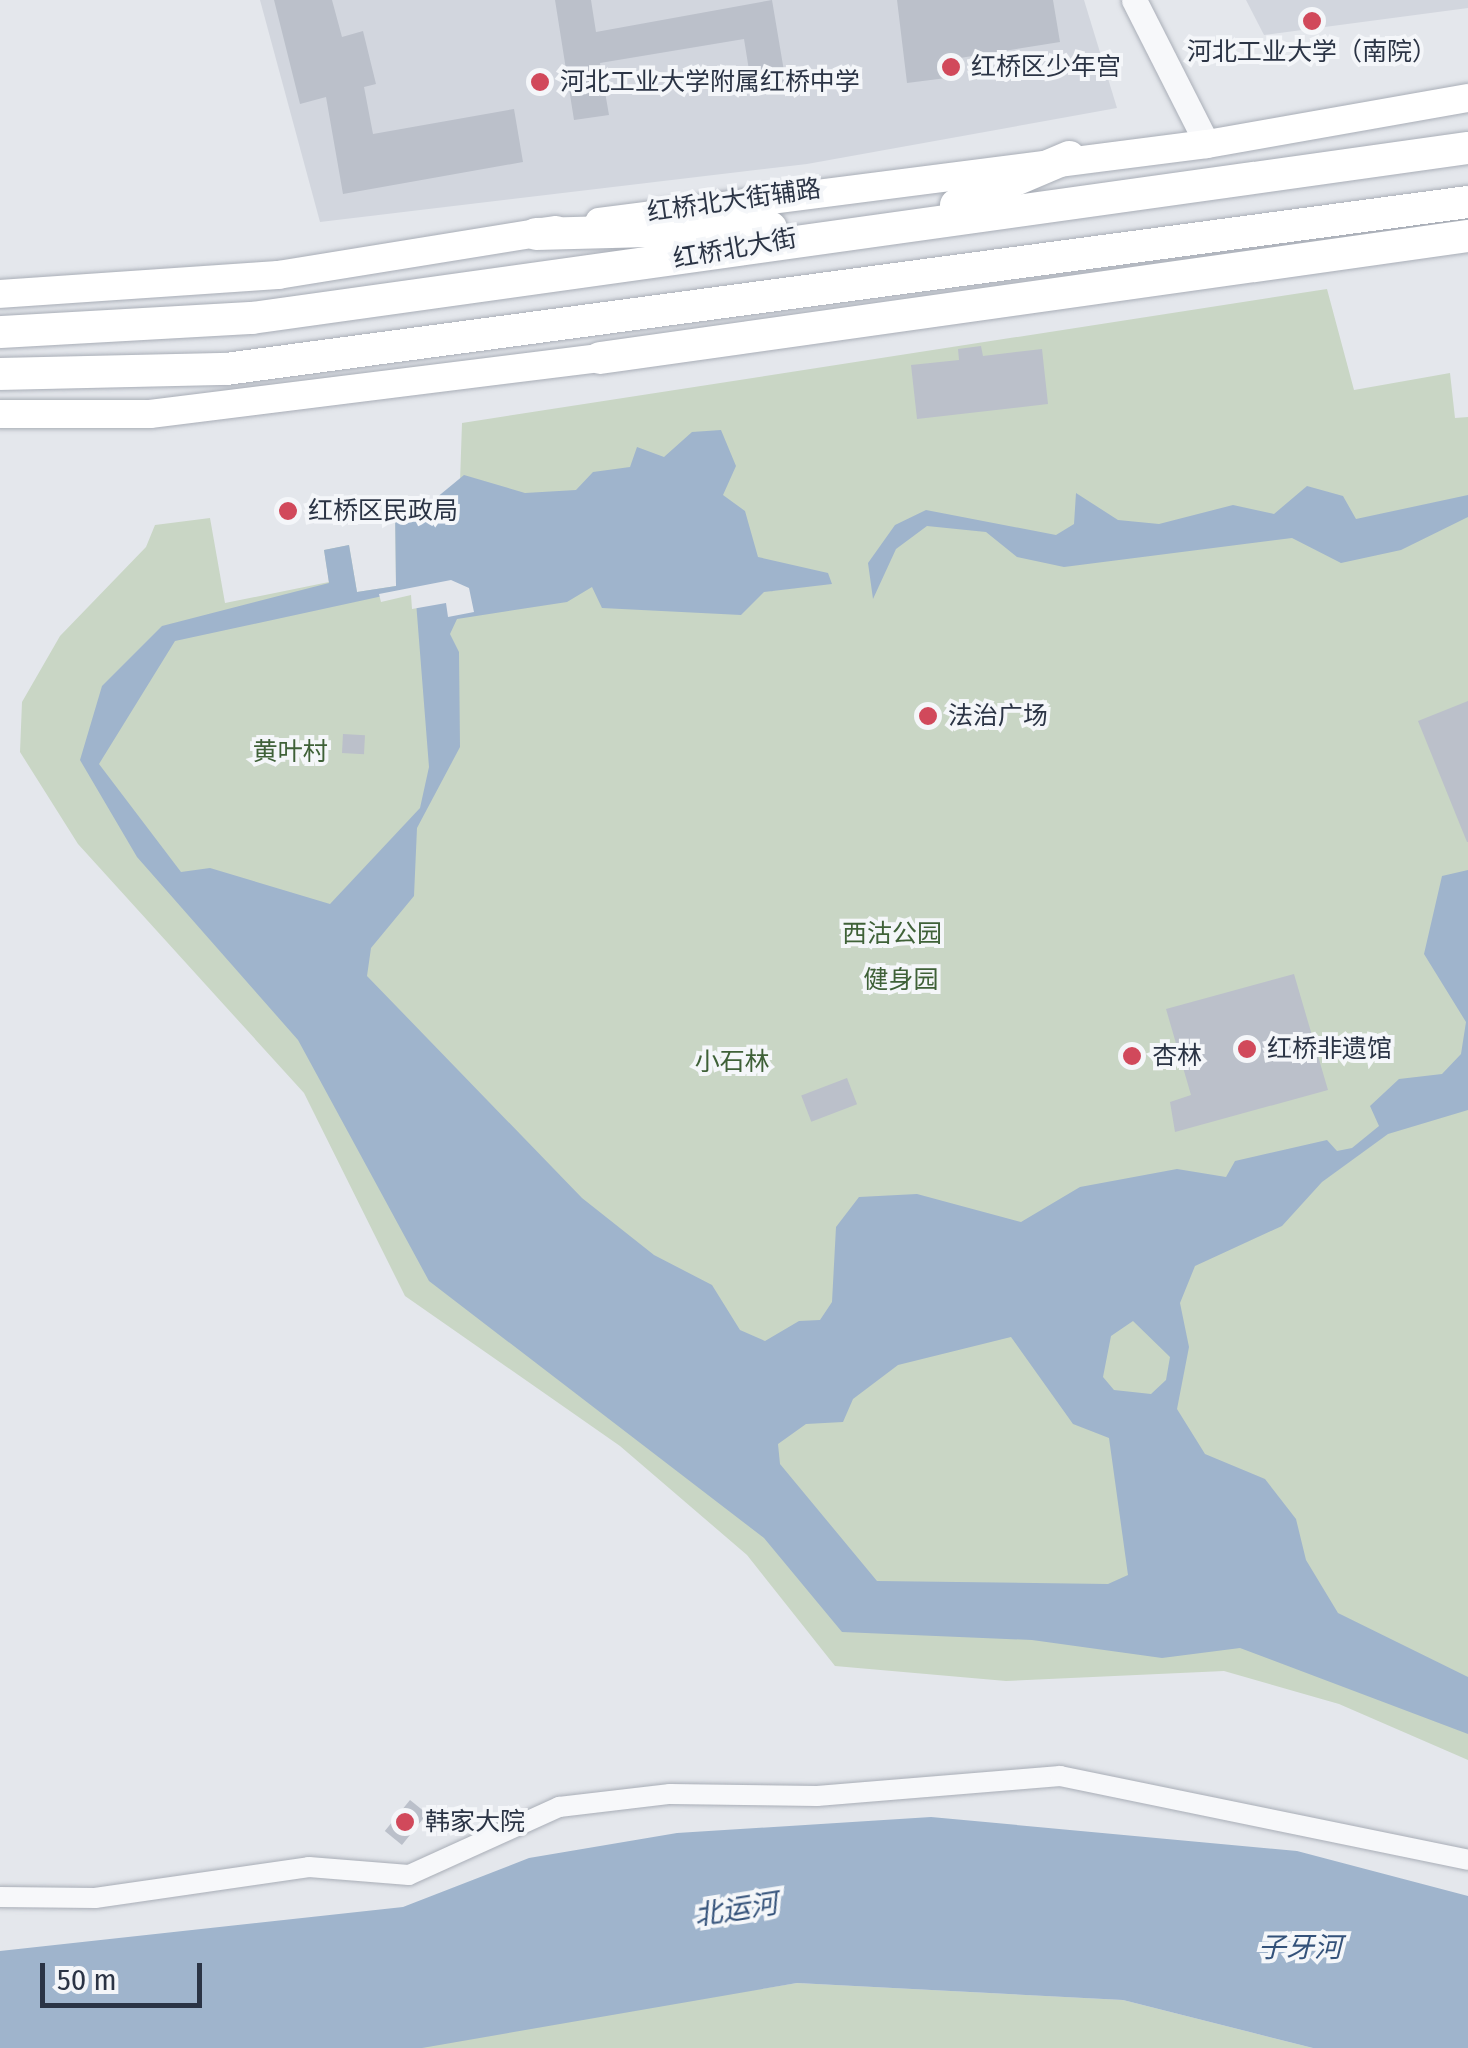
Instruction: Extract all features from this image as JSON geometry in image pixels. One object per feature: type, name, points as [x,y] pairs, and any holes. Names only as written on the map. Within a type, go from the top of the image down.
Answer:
[{"type":"main road","name":"红桥北大街辅路","points":[[0,294],[278,275],[1069,157],[1206,144],[1468,98]]},
{"type":"main road","name":"红桥北大街","points":[[0,332],[252,318],[648,265],[924,218],[1468,148]]},
{"type":"main road","points":[[924,218],[1069,157]]},
{"type":"main road","name":"红桥北大街","points":[[0,374],[226,369],[654,310],[807,296],[1468,202]]},
{"type":"main road","points":[[536,234],[840,230]]},
{"type":"main road","points":[[0,414],[150,414],[600,358],[1468,236]]},
{"type":"main road","points":[[600,358],[807,296]]},
{"type":"street","points":[[1134,0],[1206,144]]},
{"type":"street","points":[[0,1898],[95,1898],[309,1867],[408,1875],[559,1807],[670,1794],[817,1796],[1060,1776],[1468,1860]]},
{"type":"shaded area","name":"河北工业大学附属红桥中学","points":[[260,0],[1084,0],[1117,108],[807,164],[320,222]]},
{"type":"shaded area","name":"河北工业大学（南院）","points":[[1246,0],[1468,0],[1468,8],[1264,35]]},
{"type":"green space","name":"西沽公园","points":[[1327,289],[1354,390],[1450,373],[1455,418],[1468,417],[1468,1760],[1339,1704],[1224,1671],[1006,1681],[835,1666],[747,1555],[620,1446],[405,1296],[304,1093],[78,844],[20,752],[22,702],[60,636],[146,547],[155,525],[210,518],[225,603],[329,582],[324,550],[349,545],[357,592],[396,586],[395,504],[430,503],[460,482],[462,423]]},
{"type":"green space","points":[[797,1983],[1123,2000],[1313,2048],[397,2048]]},
{"type":"water","points":[[721,430],[736,466],[723,495],[745,511],[758,557],[828,573],[832,584],[764,592],[741,615],[602,608],[592,587],[567,602],[457,619],[450,634],[459,652],[460,747],[417,828],[414,896],[371,948],[367,976],[582,1198],[654,1255],[712,1285],[740,1330],[765,1341],[799,1321],[820,1320],[832,1302],[836,1227],[859,1197],[917,1194],[1021,1222],[1080,1187],[1177,1169],[1226,1177],[1235,1161],[1327,1140],[1337,1151],[1352,1148],[1379,1126],[1370,1106],[1399,1079],[1442,1074],[1461,1054],[1466,1022],[1424,954],[1442,876],[1468,870],[1468,1110],[1388,1134],[1322,1182],[1282,1226],[1195,1266],[1180,1303],[1189,1347],[1177,1409],[1205,1454],[1265,1479],[1296,1519],[1306,1560],[1338,1613],[1468,1677],[1468,1734],[1240,1648],[1162,1658],[1032,1640],[842,1632],[764,1538],[429,1281],[298,1040],[137,857],[80,760],[102,686],[162,626],[329,583],[324,550],[349,545],[357,592],[396,586],[395,504],[430,503],[464,475],[525,493],[576,490],[593,472],[630,467],[637,447],[664,457],[692,432]],"holes":[[[415,589],[429,767],[420,808],[330,904],[210,868],[181,872],[99,764],[175,641]],[[1133,1321],[1170,1357],[1166,1380],[1151,1394],[1114,1390],[1103,1377],[1111,1336]],[[1011,1337],[1073,1424],[1109,1438],[1128,1575],[1108,1584],[877,1581],[780,1464],[778,1444],[806,1424],[843,1422],[853,1399],[898,1365]]]},
{"type":"water","points":[[1307,486],[1343,496],[1356,519],[1468,495],[1468,517],[1401,550],[1341,563],[1292,538],[1064,567],[1017,557],[986,532],[927,526],[896,549],[873,599],[868,563],[895,525],[926,510],[1056,535],[1074,524],[1076,493],[1118,520],[1159,524],[1233,505],[1274,514]]},
{"type":"water","name":"子牙河","points":[[931,1817],[1297,1851],[1468,1896],[1468,2048],[1313,2048],[1123,2000],[797,1983],[422,2048],[0,2048],[0,1951],[403,1907],[529,1858],[677,1833]]},
{"type":"pier","points":[[451,580],[469,588],[474,612],[448,617],[446,603],[412,609],[411,595],[381,602],[379,594]]},
{"type":"building","points":[[274,0],[332,0],[342,37],[363,31],[376,84],[364,87],[373,134],[514,109],[523,162],[343,194],[326,97],[300,104]]},
{"type":"building","points":[[555,0],[591,0],[596,32],[772,0],[786,83],[752,89],[744,39],[600,63],[609,115],[574,120]]},
{"type":"building","points":[[897,0],[1053,0],[1060,42],[960,58],[962,76],[907,83]]},
{"type":"building","points":[[981,346],[983,356],[1042,349],[1048,404],[917,419],[911,365],[959,360],[958,349]]},
{"type":"building","points":[[1468,701],[1468,842],[1467,842],[1418,721]]},
{"type":"building","points":[[343,734],[365,735],[364,754],[342,753]]},
{"type":"building","name":"红桥非遗馆","points":[[1294,974],[1328,1090],[1175,1132],[1170,1102],[1191,1095],[1166,1009]]},
{"type":"building","points":[[847,1078],[857,1104],[811,1122],[801,1096]]},
{"type":"building","name":"韩家大院","points":[[410,1800],[427,1814],[402,1845],[385,1831]]},
{"type":"place","name":"河北工业大学（南院）","points":[[1312,21]]},
{"type":"place","name":"红桥区少年宫","points":[[951,67]]},
{"type":"place","name":"河北工业大学附属红桥中学","points":[[540,82]]},
{"type":"place","name":"红桥区民政局","points":[[288,511]]},
{"type":"place","name":"法治广场","points":[[928,716]]},
{"type":"place","name":"红桥非遗馆","points":[[1247,1049]]},
{"type":"place","name":"杏林","points":[[1132,1056]]},
{"type":"place","name":"韩家大院","points":[[405,1822]]},
{"type":"park label","name":"黄叶村","points":[[290,752]]},
{"type":"park label","name":"健身园","points":[[901,980]]},
{"type":"park label","name":"小石林","points":[[732,1062]]},
{"type":"water label","name":"北运河","points":[[736,1910]]}]
